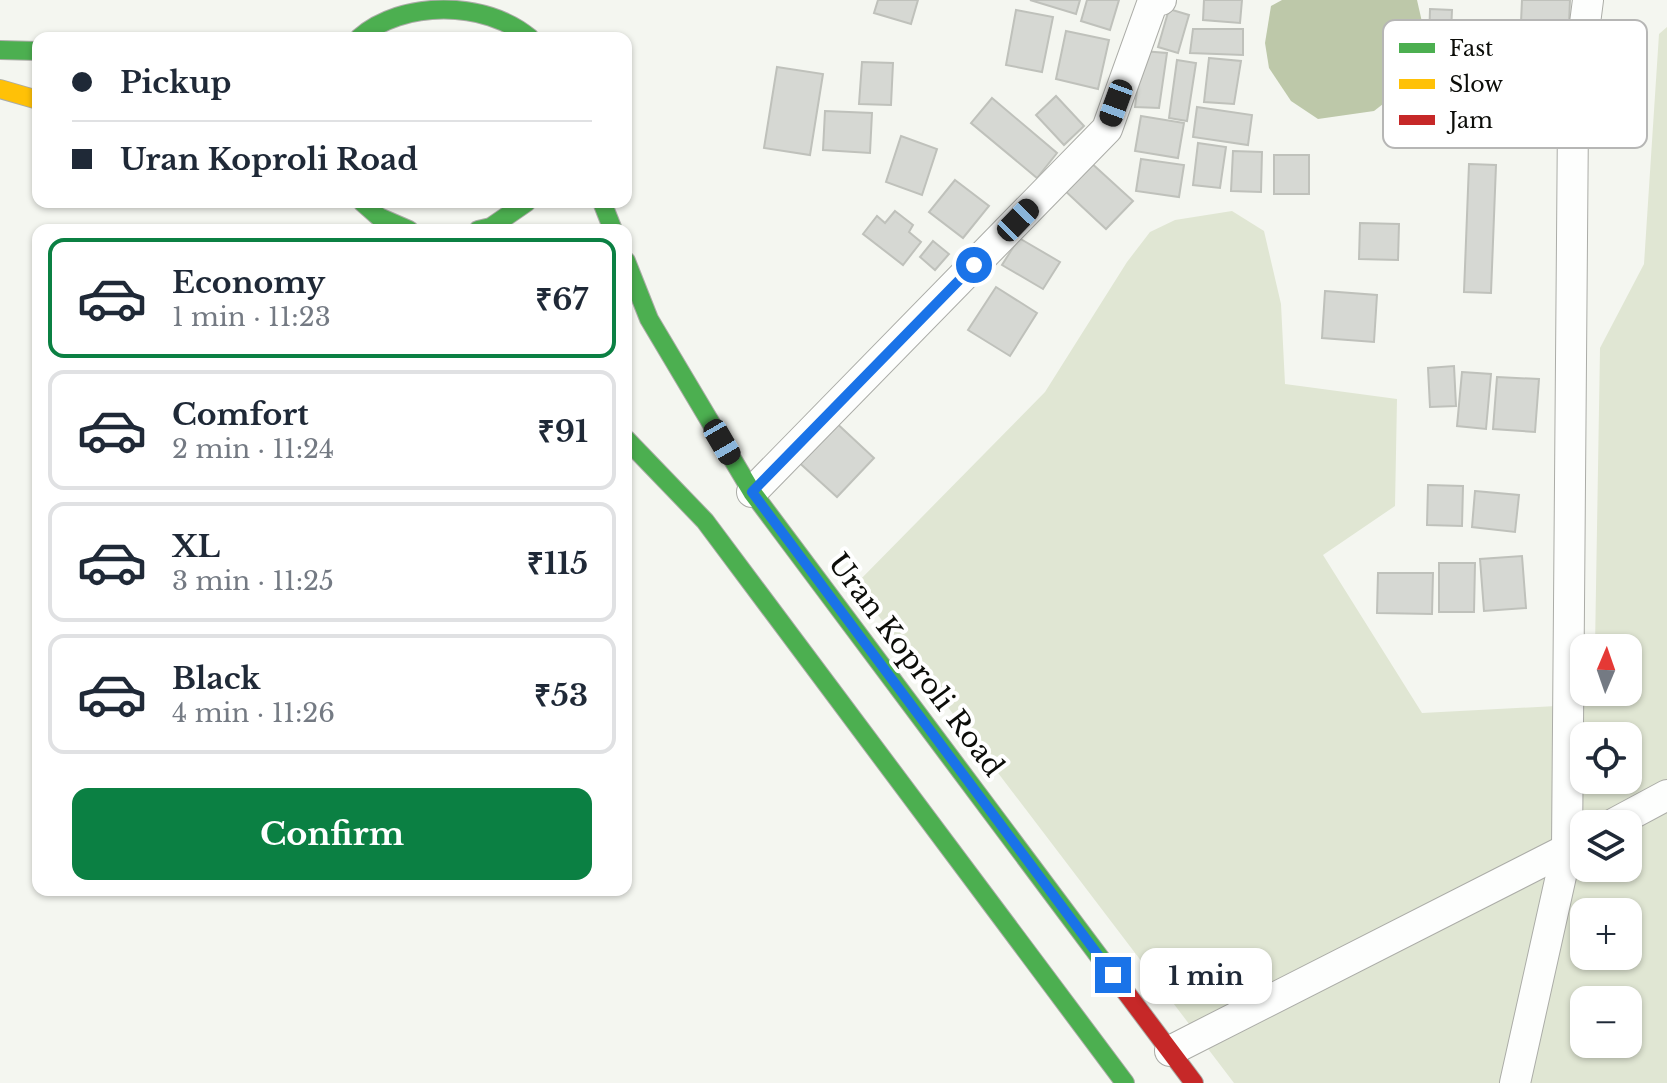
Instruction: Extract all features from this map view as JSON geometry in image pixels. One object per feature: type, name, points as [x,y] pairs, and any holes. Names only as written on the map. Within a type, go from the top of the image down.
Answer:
[{"type":"main road","points":[[377,20],[385,0]]},
{"type":"main road","points":[[365,32],[377,20],[413,4],[453,0],[491,10],[524,32]]},
{"type":"main road","points":[[518,10],[526,32]]},
{"type":"main road","points":[[0,50],[32,51]]},
{"type":"main road","points":[[0,89],[32,98]]},
{"type":"main road","points":[[362,208],[395,224]]},
{"type":"main road","points":[[495,224],[518,208]]},
{"type":"main road","name":"Uran Koproli Road","points":[[632,276],[649,319],[752,492],[1164,1055],[1194,1083]]},
{"type":"main road","points":[[632,445],[705,521],[1129,1080]]},
{"type":"street","points":[[752,492],[1107,129],[1153,1],[1161,0]]},
{"type":"street","points":[[1585,20],[1588,0]]},
{"type":"street","points":[[1573,148],[1575,810]]},
{"type":"street","points":[[1639,810],[1667,795]]},
{"type":"street","points":[[1164,1055],[1570,847]]},
{"type":"street","points":[[1515,1083],[1570,864]]},
{"type":"shaded area","points":[[1282,0],[1417,0],[1422,20],[1383,20],[1383,104],[1374,111],[1318,119],[1291,101],[1269,68],[1265,43],[1271,6]]},
{"type":"shaded area","points":[[1667,27],[1667,1083],[1234,1083],[855,585],[1045,392],[1127,262],[1150,232],[1175,220],[1232,211],[1264,231],[1281,304],[1285,384],[1397,399],[1395,506],[1323,555],[1422,713],[1570,705],[1642,706],[1642,634],[1595,634],[1600,348],[1644,264],[1659,34]]},
{"type":"building","points":[[878,0],[918,0],[911,24],[874,13]]},
{"type":"building","points":[[1030,0],[1080,0],[1076,14]]},
{"type":"building","points":[[1087,0],[1119,0],[1110,30],[1081,21]]},
{"type":"building","points":[[1204,0],[1242,0],[1240,23],[1203,20]]},
{"type":"building","points":[[1522,0],[1570,0],[1569,20],[1521,20]]},
{"type":"building","points":[[1169,9],[1189,15],[1178,53],[1158,47]]},
{"type":"building","points":[[1430,9],[1452,10],[1452,20],[1430,20]]},
{"type":"building","points":[[1016,10],[1053,17],[1042,72],[1006,65]]},
{"type":"building","points":[[1193,29],[1243,29],[1243,55],[1190,53]]},
{"type":"building","points":[[1066,31],[1109,40],[1098,89],[1056,79]]},
{"type":"building","points":[[1142,51],[1167,53],[1159,108],[1135,107]]},
{"type":"building","points":[[1209,58],[1241,61],[1234,104],[1204,102]]},
{"type":"building","points":[[1177,60],[1196,63],[1187,121],[1169,118]]},
{"type":"building","points":[[862,62],[893,63],[891,105],[859,104]]},
{"type":"building","points":[[777,67],[823,74],[810,155],[764,148]]},
{"type":"building","points":[[1056,96],[1084,126],[1064,145],[1036,115]]},
{"type":"building","points":[[992,98],[1057,153],[1037,178],[971,123]]},
{"type":"building","points":[[1197,107],[1252,115],[1248,145],[1193,137]]},
{"type":"building","points":[[825,111],[872,113],[870,153],[823,150]]},
{"type":"building","points":[[1141,116],[1184,123],[1178,158],[1135,151]]},
{"type":"building","points":[[901,136],[937,149],[922,195],[886,182]]},
{"type":"building","points":[[1198,143],[1226,147],[1220,188],[1193,185]]},
{"type":"building","points":[[1233,151],[1262,152],[1261,192],[1231,191]]},
{"type":"building","points":[[1274,155],[1309,155],[1309,194],[1274,194]]},
{"type":"building","points":[[1141,159],[1184,165],[1179,197],[1136,191]]},
{"type":"building","points":[[1088,160],[1133,201],[1106,229],[1062,188]]},
{"type":"building","points":[[1469,164],[1496,165],[1491,293],[1464,292]]},
{"type":"building","points":[[955,180],[989,206],[963,238],[929,212]]},
{"type":"building","points":[[895,211],[913,225],[909,232],[921,242],[903,265],[863,234],[877,216],[885,223]]},
{"type":"building","points":[[1360,223],[1399,224],[1398,260],[1359,259]]},
{"type":"building","points":[[1019,238],[1060,262],[1043,289],[1002,265]]},
{"type":"building","points":[[933,241],[949,254],[935,270],[920,257]]},
{"type":"building","points":[[996,287],[1037,313],[1010,356],[968,330]]},
{"type":"building","points":[[1325,291],[1377,295],[1374,342],[1322,338]]},
{"type":"building","points":[[1454,366],[1456,406],[1430,407],[1428,368]]},
{"type":"building","points":[[1462,372],[1491,374],[1486,429],[1457,426]]},
{"type":"building","points":[[1497,377],[1539,379],[1535,432],[1493,429]]},
{"type":"building","points":[[831,418],[874,458],[837,497],[794,458]]},
{"type":"building","points":[[1428,485],[1463,486],[1462,526],[1427,525]]},
{"type":"building","points":[[1475,491],[1519,495],[1515,532],[1472,527]]},
{"type":"building","points":[[1522,556],[1526,608],[1484,611],[1480,559]]},
{"type":"building","points":[[1439,563],[1475,563],[1474,612],[1439,612]]},
{"type":"building","points":[[1378,573],[1433,573],[1432,614],[1377,613]]},
{"type":"traffic: fast","points":[[368,32],[398,17],[420,11],[444,10],[467,11],[490,17],[520,32]]},
{"type":"traffic: fast","points":[[0,50],[32,51]]},
{"type":"traffic: fast","points":[[369,208],[395,224]]},
{"type":"traffic: fast","points":[[495,224],[518,208]]},
{"type":"traffic: fast","points":[[604,208],[611,224]]},
{"type":"traffic: fast","points":[[632,276],[649,319],[752,492],[1110,971]]},
{"type":"traffic: fast","points":[[632,445],[705,521],[1125,1083]]},
{"type":"traffic: slow","points":[[0,89],[32,98]]},
{"type":"traffic: jam","points":[[1110,971],[1194,1083]]},
{"type":"route","points":[[974,265],[752,492],[1113,975]]}]
